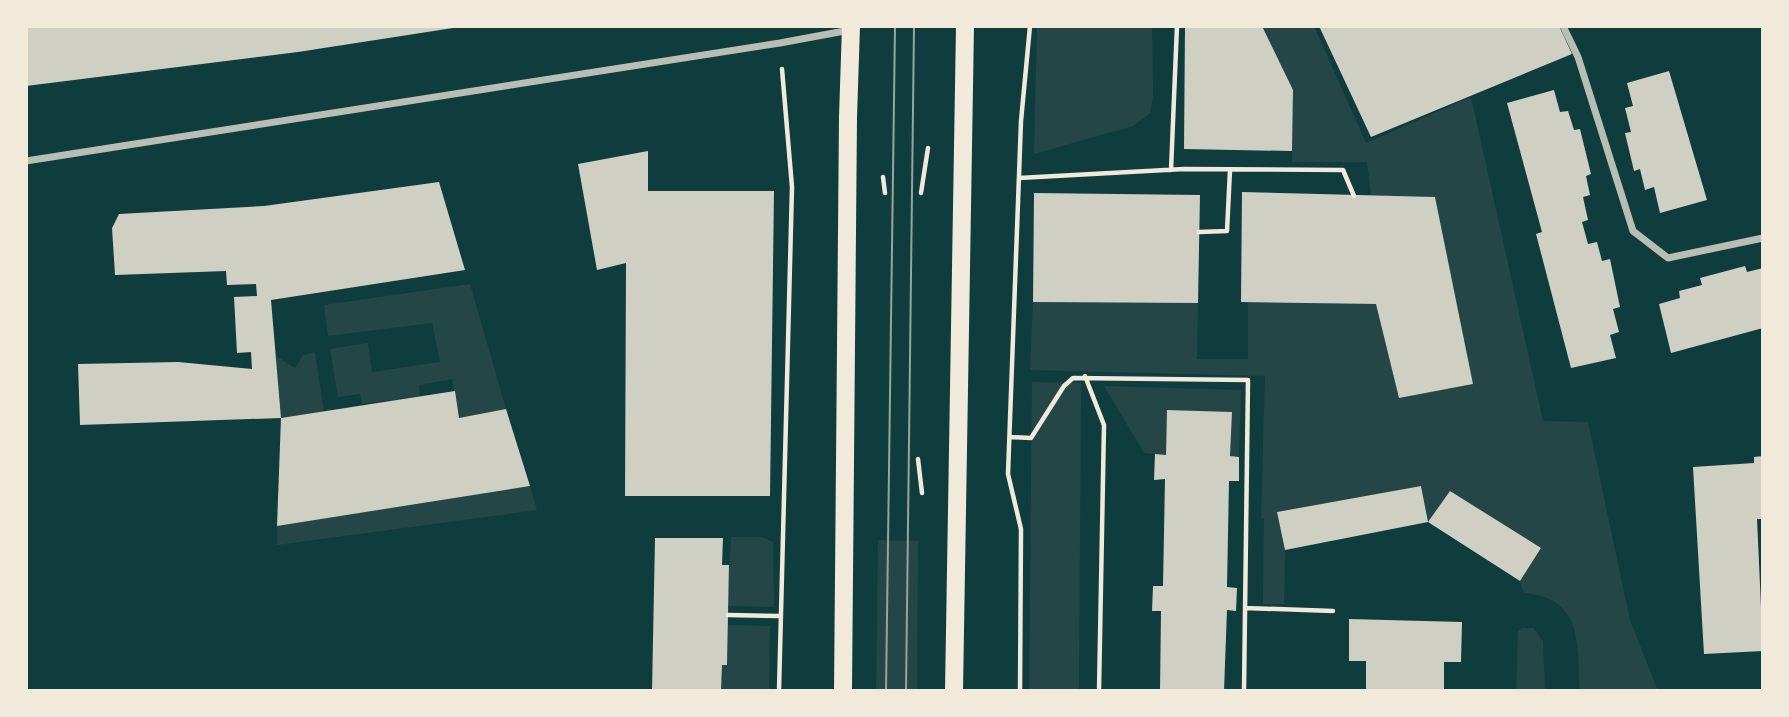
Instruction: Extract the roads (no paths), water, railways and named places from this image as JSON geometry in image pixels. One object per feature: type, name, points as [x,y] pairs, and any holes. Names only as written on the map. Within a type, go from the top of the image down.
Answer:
[{"type":"main road","points":[[954,691],[965,26]]},
{"type":"main road","points":[[843,691],[851,28]]},
{"type":"street","points":[[1563,26],[1578,57],[1633,231],[1668,258],[1763,238]]},
{"type":"street","points":[[26,161],[780,43],[851,28]]},
{"type":"tram line","points":[[886,691],[895,26]]},
{"type":"tram line","points":[[906,691],[914,26]]}]
